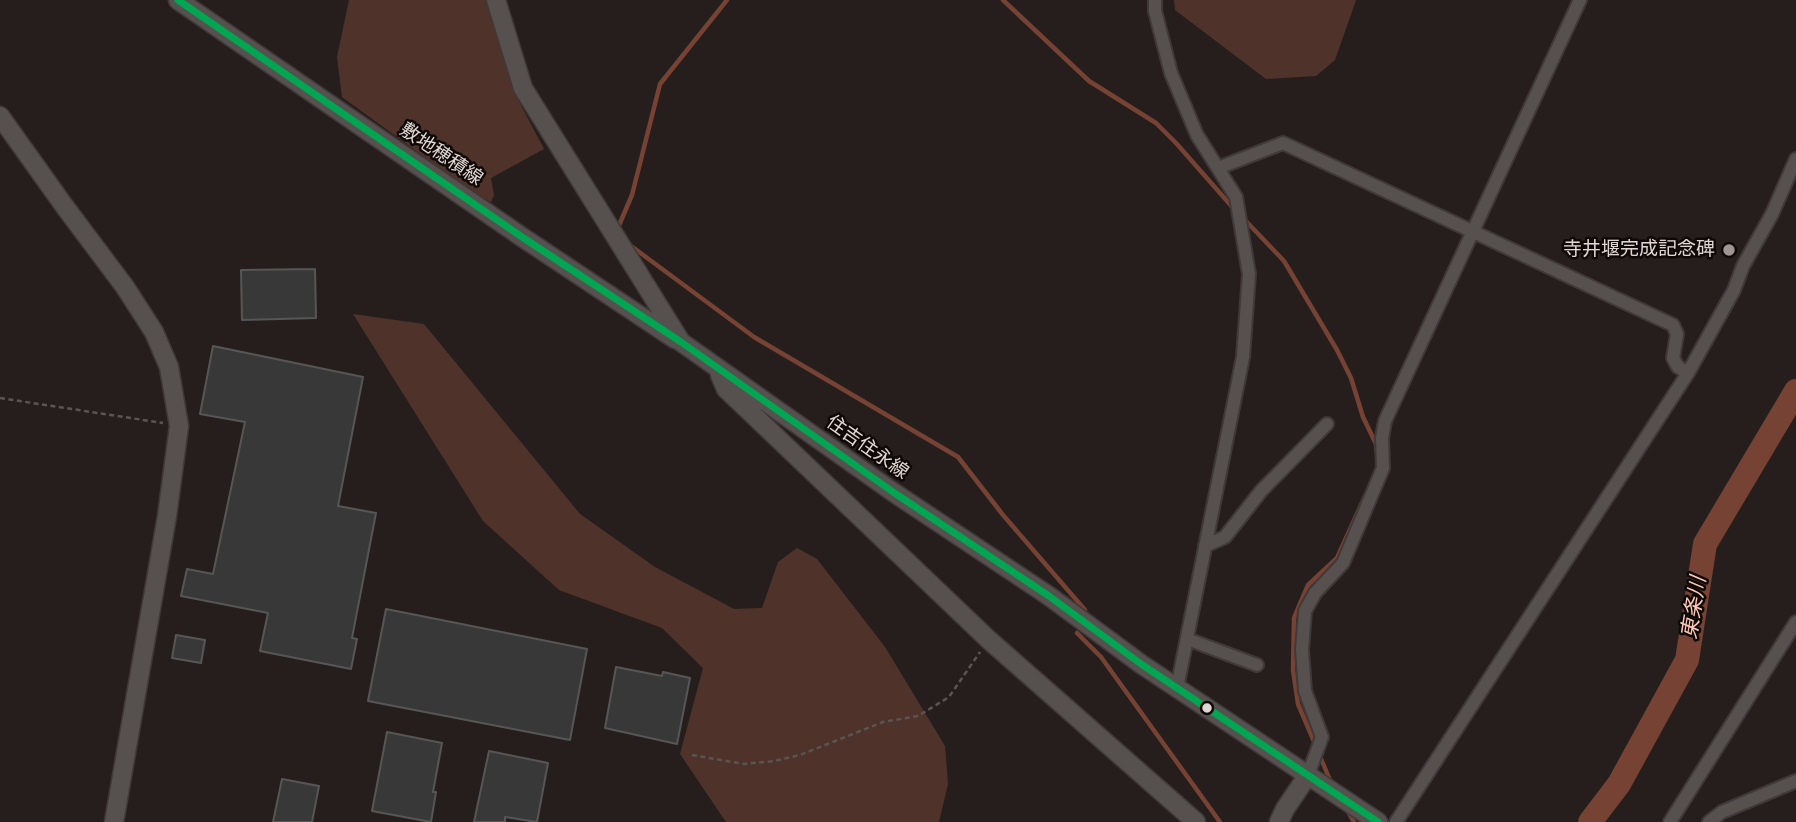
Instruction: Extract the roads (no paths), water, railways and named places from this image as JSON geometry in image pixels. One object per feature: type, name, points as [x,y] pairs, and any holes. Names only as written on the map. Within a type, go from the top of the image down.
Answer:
[{"type":"main road","name":"敷地穂積線","points":[[178,0],[522,237],[681,342]]},
{"type":"main road","name":"住吉住永線","points":[[496,0],[523,88],[681,342],[719,371],[1049,596],[1177,688],[1308,775]]},
{"type":"main road","points":[[0,116],[125,287],[154,332],[169,367],[180,426],[114,822]]},
{"type":"main road","points":[[719,371],[726,389],[989,640],[1196,822]]},
{"type":"main road","points":[[1279,822],[1308,775],[1378,822]]},
{"type":"street","points":[[1155,0],[1155,11],[1171,73],[1197,135],[1236,197],[1249,275],[1243,357],[1177,688]]},
{"type":"street","points":[[1308,775],[1322,737],[1305,691],[1301,650],[1305,611],[1315,593],[1343,563],[1383,468],[1382,438],[1385,421],[1580,0]]},
{"type":"street","points":[[1218,168],[1283,143],[1673,325],[1677,334],[1673,358],[1678,367],[1688,373]]},
{"type":"street","points":[[1396,822],[1688,373],[1734,290],[1743,266],[1772,214],[1796,159]]},
{"type":"street","points":[[1205,546],[1225,537],[1261,491],[1327,424]]},
{"type":"street","points":[[1670,822],[1796,622]]},
{"type":"street","points":[[1187,639],[1257,665]]},
{"type":"street","points":[[1709,822],[1722,812],[1796,780]]},
{"type":"waterway","points":[[617,230],[632,195],[660,84],[727,0]]},
{"type":"waterway","points":[[1003,0],[1089,81],[1156,123],[1234,209]]},
{"type":"waterway","points":[[1243,218],[1284,261],[1337,350],[1351,378],[1363,417],[1376,444],[1377,454]]},
{"type":"waterway","points":[[627,243],[754,337],[958,457],[1003,515],[1085,610]]},
{"type":"waterway","name":"東条川","points":[[1590,822],[1619,784],[1687,660],[1705,544],[1796,391]]},
{"type":"waterway","points":[[1316,746],[1298,704],[1293,670],[1294,618],[1308,585],[1337,558],[1366,494]]},
{"type":"waterway","points":[[1077,633],[1101,657],[1220,822]]},
{"type":"waterway","points":[[1319,754],[1332,785]]},
{"type":"waterway","points":[[1347,810],[1354,822]]},
{"type":"place","name":"寺井堰完成記念碑","points":[[1729,250]]}]
